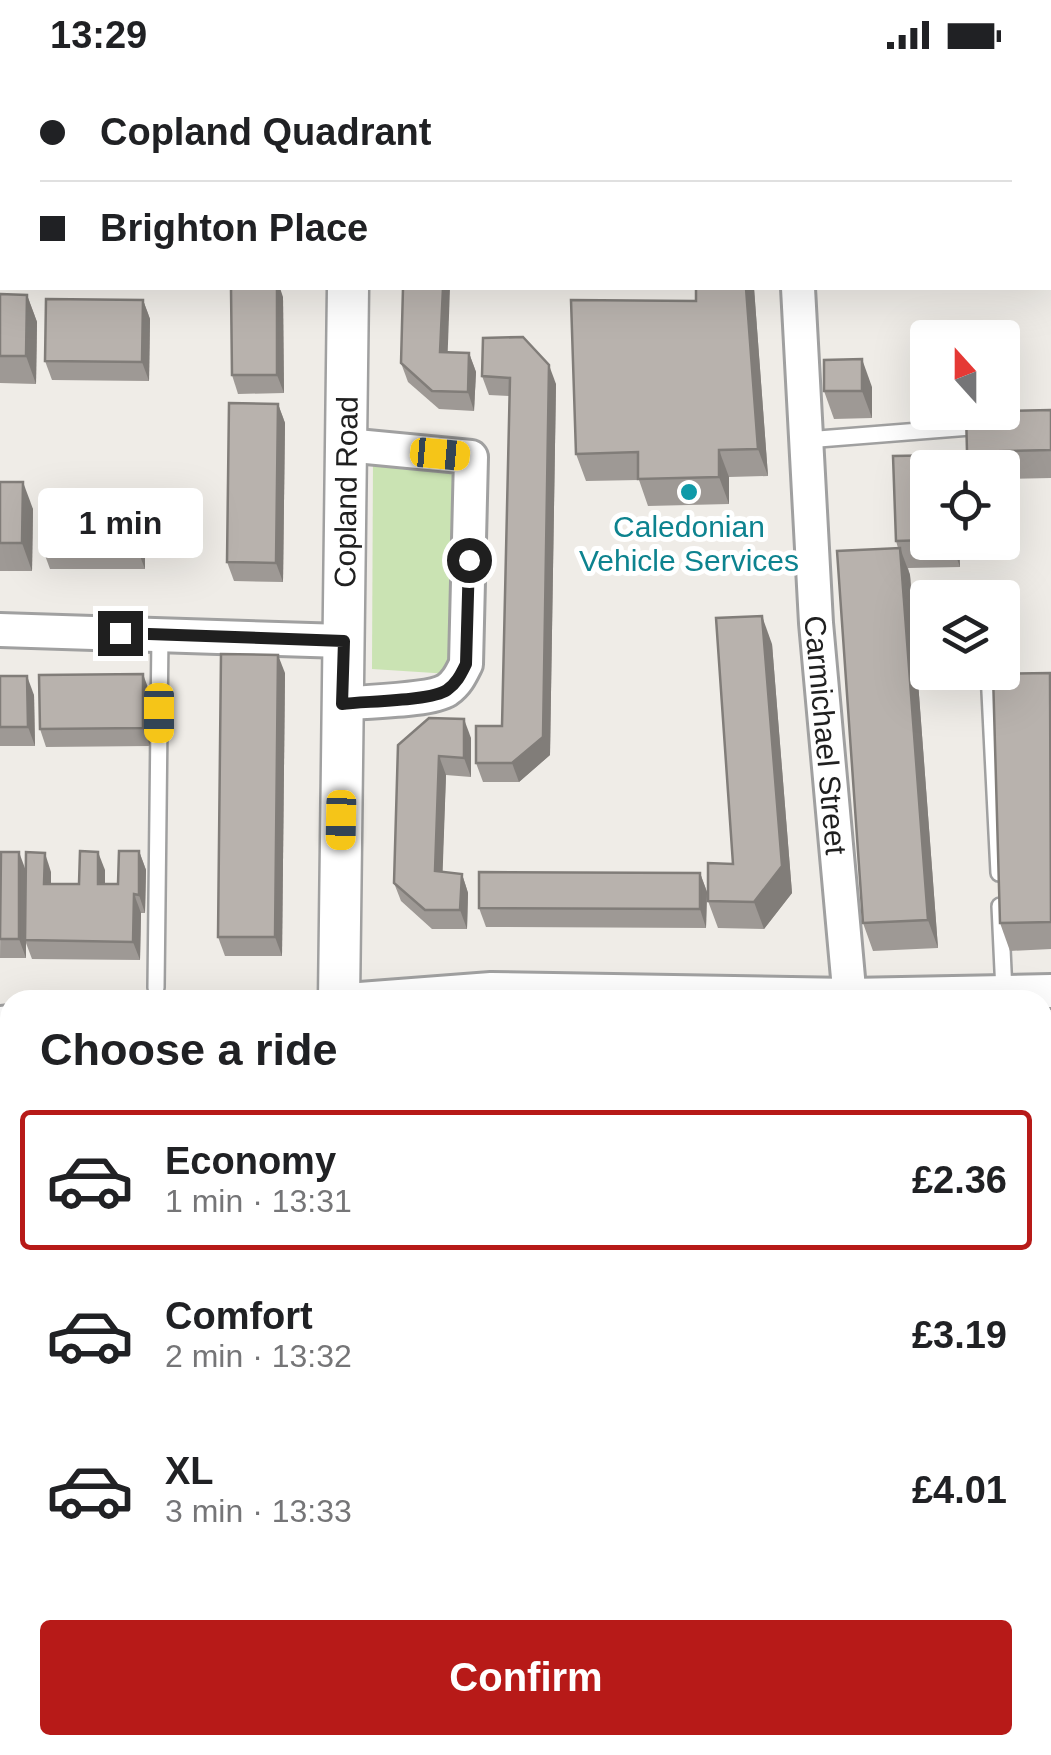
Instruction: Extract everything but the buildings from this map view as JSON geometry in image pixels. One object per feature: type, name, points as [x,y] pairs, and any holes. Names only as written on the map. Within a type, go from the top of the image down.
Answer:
[{"type":"street","name":"Copland Road","points":[[339,990],[348,290]]},
{"type":"street","name":"Carmichael Street","points":[[798,290],[816,622],[849,990]]},
{"type":"street","points":[[342,704],[426,697],[441,693],[460,678],[466,664],[471,457],[346,445]]},
{"type":"street","points":[[0,630],[344,641]]},
{"type":"street","points":[[467,990],[563,990]]},
{"type":"lane","points":[[806,440],[932,430]]},
{"type":"lane","points":[[156,988],[160,634]]},
{"type":"lane","points":[[991,690],[1004,990]]},
{"type":"green space","points":[[373,457],[464,465],[450,674],[372,669]]},
{"type":"place","name":"Caledonian Vehicle Services","points":[[689,492]]},
{"type":"route","points":[[120,633],[344,641],[342,704],[426,697],[449,688],[460,678],[466,664],[469,560]]}]
